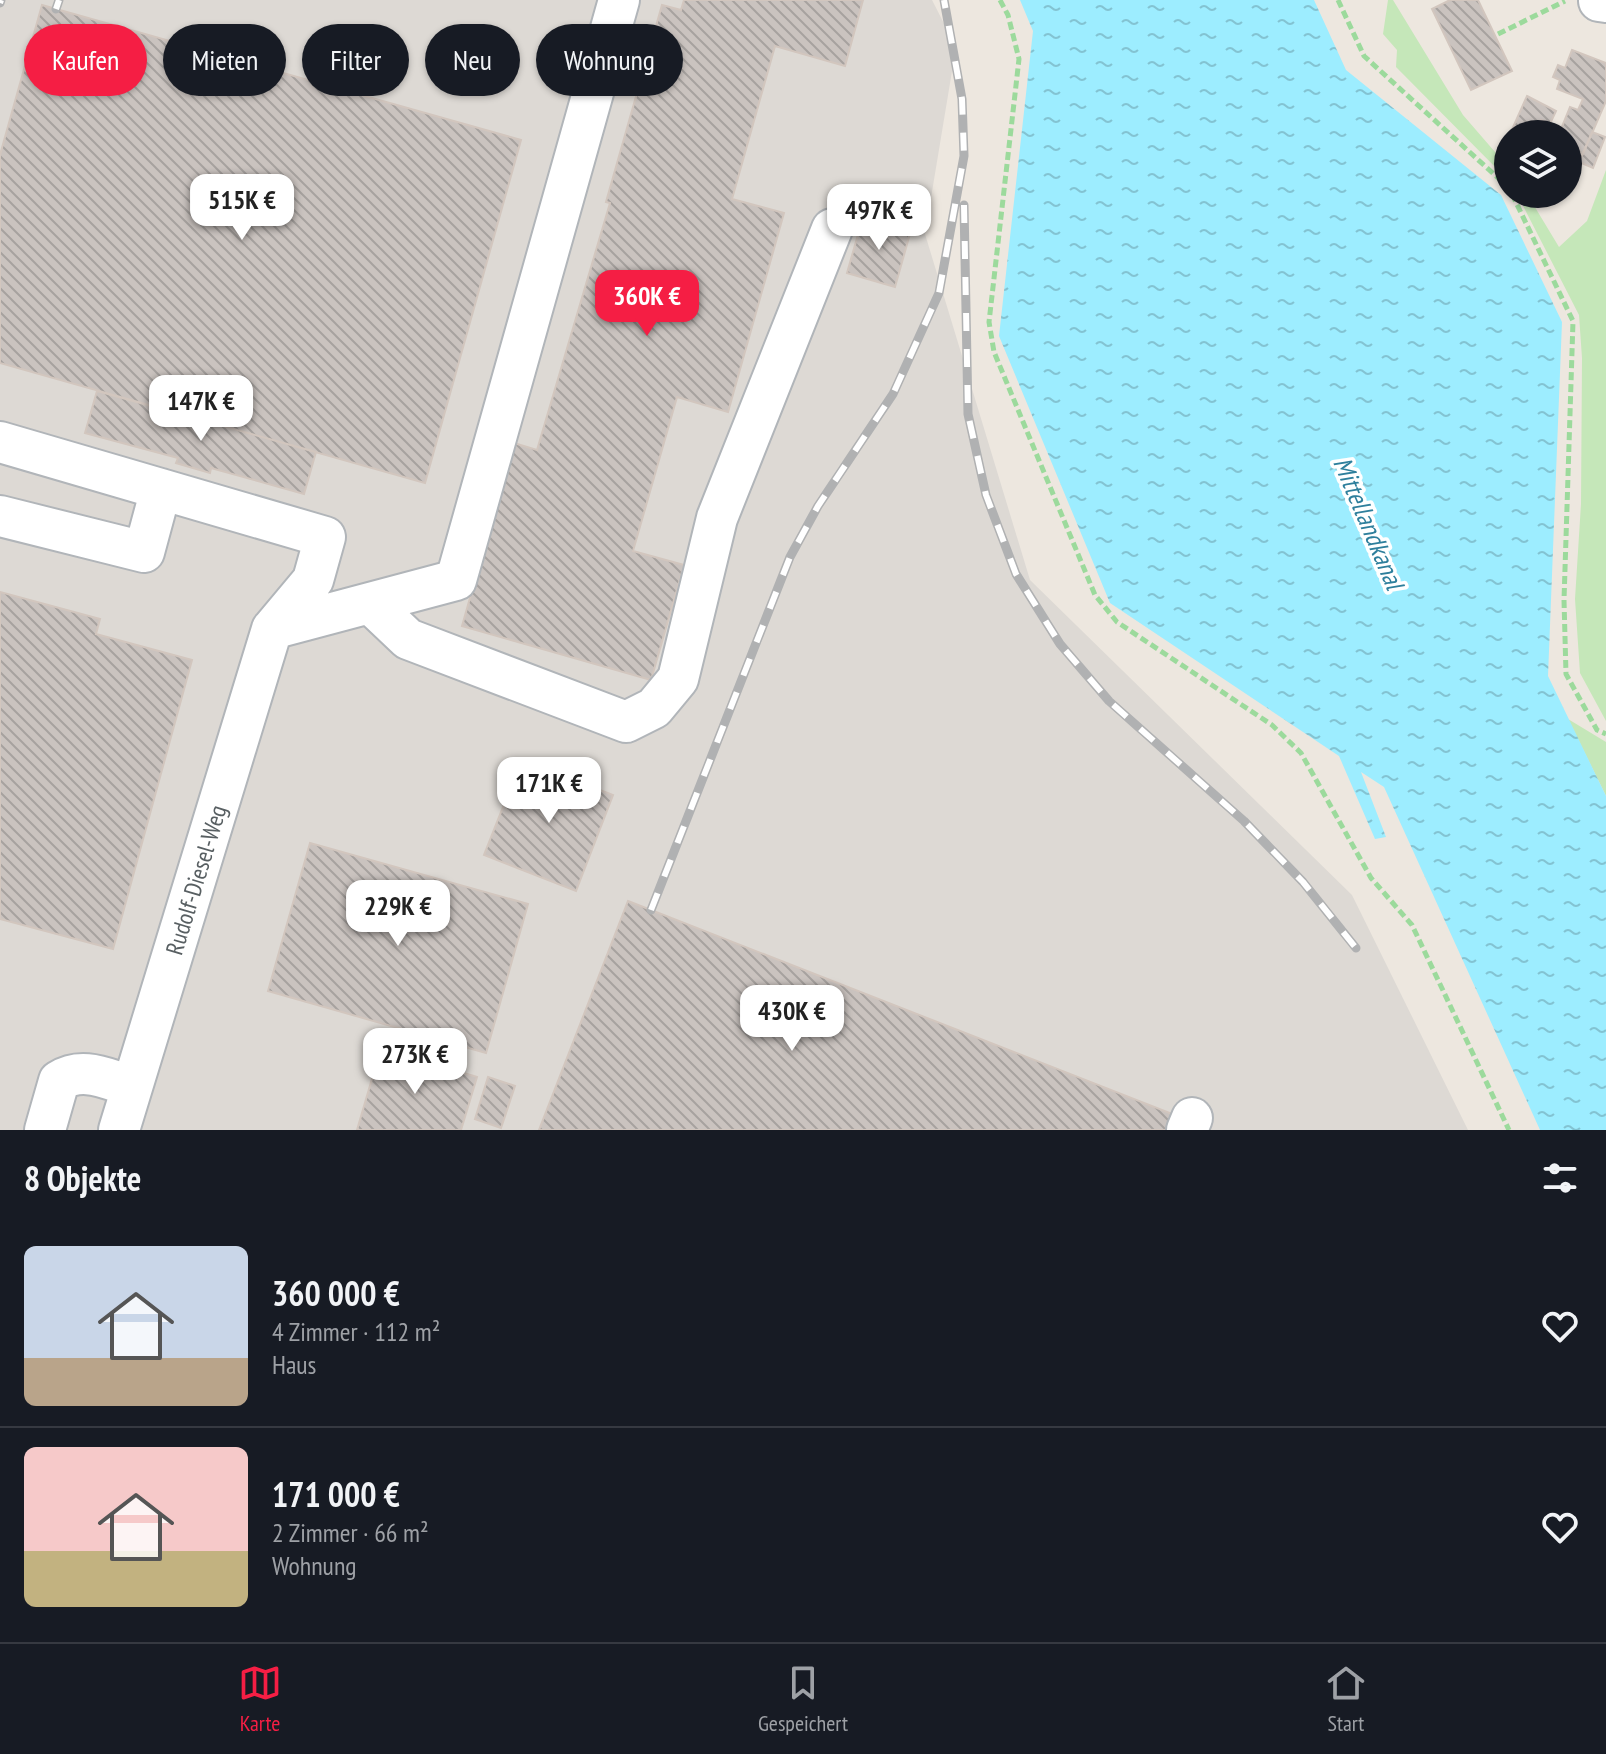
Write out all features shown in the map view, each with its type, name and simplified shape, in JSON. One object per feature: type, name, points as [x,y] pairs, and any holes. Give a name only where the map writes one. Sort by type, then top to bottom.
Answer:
[{"type":"street","points":[[272,629],[456,580],[619,0]]},
{"type":"street","points":[[1599,1],[1606,2]]},
{"type":"street","points":[[370,603],[408,639],[626,722],[654,708],[678,679],[717,518],[832,229]]},
{"type":"street","points":[[0,442],[325,537],[313,580],[272,629]]},
{"type":"street","points":[[0,516],[144,552],[161,489]]},
{"type":"street","name":"Rudolf-Diesel-Weg","points":[[119,1130],[272,629]]},
{"type":"street","points":[[45,1130],[59,1081],[69,1075],[80,1071],[132,1086]]},
{"type":"path","points":[[1000,0],[1008,15],[1019,59],[989,322],[994,352],[1095,595],[1117,622],[1272,725],[1301,753],[1371,878],[1412,925],[1509,1130]]},
{"type":"path","points":[[1498,34],[1567,0]]},
{"type":"path","points":[[1340,1],[1364,56],[1494,174]]},
{"type":"path","points":[[1519,208],[1573,321],[1564,600],[1566,674],[1597,730],[1606,734]]},
{"type":"shaded area","points":[[0,0],[932,0],[956,47],[925,234],[1030,580],[1352,895],[1468,1130],[0,1130]]},
{"type":"green space","points":[[1388,0],[1393,0],[1463,115],[1494,151],[1494,166],[1396,67],[1397,50],[1383,34]]},
{"type":"green space","points":[[1606,170],[1606,721],[1580,673],[1575,599],[1581,504],[1582,358],[1579,315],[1524,208],[1535,208],[1559,247],[1587,221]]},
{"type":"green space","points":[[1568,719],[1606,742],[1606,796]]},
{"type":"water","name":"Mittellandkanal","points":[[1020,0],[1314,0],[1346,70],[1494,189],[1494,208],[1507,208],[1562,322],[1548,676],[1606,796],[1606,1130],[1540,1130],[1384,787],[1361,772],[1386,837],[1375,839],[1339,756],[1110,603],[999,336],[1033,31]]},
{"type":"building","points":[[684,0],[863,0],[845,66],[775,46],[732,199],[784,213],[728,412],[677,397],[633,551],[684,565],[651,680],[462,626],[514,443],[537,450],[610,203],[606,202],[636,96],[683,96],[683,24],[657,24],[662,5],[681,10]]},
{"type":"building","points":[[1450,0],[1478,0],[1512,71],[1471,90],[1432,9]]},
{"type":"building","points":[[42,5],[109,24],[37,24]]},
{"type":"building","points":[[147,35],[163,39],[163,96],[286,96],[286,74],[302,78],[302,96],[365,96],[521,140],[425,483],[0,363],[0,155],[24,69],[24,96],[147,96]]},
{"type":"building","points":[[1572,50],[1606,63],[1606,101],[1583,154],[1582,120],[1565,120],[1570,107],[1578,110],[1583,99],[1557,89],[1560,80],[1553,77],[1558,65],[1565,68]]},
{"type":"building","points":[[1527,96],[1556,111],[1552,120],[1516,120]]},
{"type":"building","points":[[1592,132],[1605,137],[1593,168],[1582,163],[1582,155]]},
{"type":"building","points":[[863,217],[911,230],[895,287],[847,273]]},
{"type":"building","points":[[97,391],[316,452],[304,494],[211,468],[210,473],[176,463],[178,458],[85,433]]},
{"type":"building","points":[[0,592],[100,619],[96,634],[192,660],[113,949],[0,919]]},
{"type":"building","points":[[522,759],[613,795],[576,891],[484,855]]},
{"type":"building","points":[[310,843],[528,904],[486,1053],[268,991]]},
{"type":"building","points":[[628,901],[1175,1115],[1169,1130],[539,1130]]},
{"type":"building","points":[[381,1048],[477,1077],[461,1130],[357,1130]]},
{"type":"building","points":[[488,1077],[515,1086],[501,1128],[475,1119]]},
{"type":"railway","points":[[56,9],[59,0]]},
{"type":"railway","points":[[651,910],[790,557],[818,506],[893,394],[939,293],[964,156],[962,99],[944,0]]},
{"type":"railway","points":[[964,205],[968,414],[986,495],[1016,574],[1060,644],[1109,701],[1244,821],[1303,882],[1356,948]]}]
